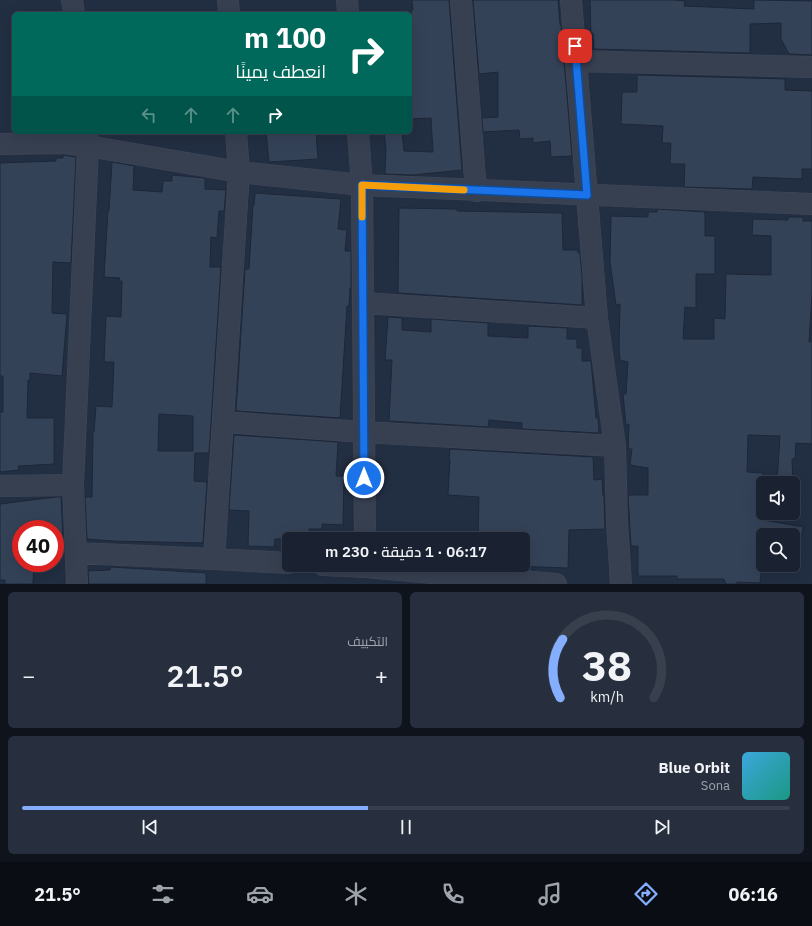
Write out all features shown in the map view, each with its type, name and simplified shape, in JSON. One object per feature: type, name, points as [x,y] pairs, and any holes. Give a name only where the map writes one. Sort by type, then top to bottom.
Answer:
[{"type":"street","points":[[72,0],[74,12]]},
{"type":"street","points":[[228,0],[229,12]]},
{"type":"street","points":[[347,0],[348,12]]},
{"type":"street","points":[[462,0],[476,191]]},
{"type":"street","points":[[570,0],[597,318],[616,446],[617,522],[621,584]]},
{"type":"street","points":[[576,61],[812,67]]},
{"type":"street","points":[[214,559],[239,172],[236,134]]},
{"type":"street","points":[[358,134],[362,185],[364,532]]},
{"type":"street","points":[[0,144],[63,143],[88,139],[239,172],[362,185],[812,204]]},
{"type":"street","points":[[77,584],[73,485],[88,139]]},
{"type":"street","points":[[363,303],[597,318]]},
{"type":"street","points":[[223,422],[364,432],[616,446]]},
{"type":"street","points":[[0,486],[73,485]]},
{"type":"street","points":[[76,552],[282,563]]},
{"type":"street","points":[[365,572],[556,584]]},
{"type":"building","points":[[412,0],[449,0],[462,170],[412,175],[385,174],[386,149],[384,134],[402,134],[404,151],[433,152],[431,118],[412,119],[411,10],[413,10]]},
{"type":"building","points":[[473,0],[558,0],[572,156],[551,157],[550,141],[533,143],[533,138],[520,139],[519,130],[483,132],[482,118],[498,117],[498,72],[479,74]]},
{"type":"building","points":[[590,0],[674,0],[685,1],[684,6],[754,9],[754,0],[812,1],[812,55],[789,54],[781,39],[781,23],[750,24],[750,53],[594,49],[593,33],[591,33]]},
{"type":"building","points":[[637,75],[785,79],[785,90],[812,91],[812,169],[802,169],[802,179],[753,177],[752,189],[684,187],[685,164],[670,164],[671,143],[662,143],[663,126],[621,124],[622,92],[637,92]]},
{"type":"building","points":[[266,134],[316,134],[318,159],[269,162]]},
{"type":"building","points":[[63,155],[76,157],[71,263],[53,262],[52,313],[67,314],[62,376],[30,373],[30,380],[28,380],[27,418],[54,418],[54,464],[18,466],[19,470],[0,472],[0,412],[3,412],[3,376],[0,376],[0,163],[56,161],[56,158],[63,158]]},
{"type":"building","points":[[112,162],[134,166],[133,190],[162,192],[163,181],[172,181],[172,175],[205,178],[205,189],[226,190],[224,211],[219,211],[217,238],[211,237],[210,267],[221,267],[209,453],[195,453],[194,481],[207,482],[203,543],[87,539],[85,497],[92,497],[93,432],[96,406],[112,407],[114,362],[104,362],[106,316],[121,317],[122,281],[119,281],[120,278],[104,277],[108,210],[109,211]],"holes":[[[159,414],[193,416],[193,451],[158,451]]]},
{"type":"building","points":[[255,193],[341,199],[338,229],[347,230],[345,251],[351,251],[351,288],[349,306],[347,306],[340,418],[236,411],[245,269],[249,269]]},
{"type":"building","points":[[399,208],[457,209],[457,211],[562,213],[563,250],[578,250],[578,253],[580,253],[582,305],[398,293]]},
{"type":"building","points":[[657,209],[705,212],[705,236],[715,236],[715,274],[696,274],[696,308],[685,307],[683,339],[714,339],[714,318],[725,319],[726,274],[771,275],[771,236],[752,235],[753,219],[788,220],[788,217],[803,217],[803,221],[812,221],[812,294],[809,342],[812,342],[812,444],[796,443],[795,459],[792,459],[793,476],[777,476],[780,436],[748,435],[747,472],[763,473],[763,476],[756,476],[756,520],[803,527],[802,535],[800,535],[800,528],[756,528],[756,572],[761,572],[760,583],[737,582],[737,584],[726,584],[724,579],[677,579],[677,576],[638,576],[638,546],[631,546],[628,495],[648,495],[648,468],[630,465],[632,449],[628,449],[629,424],[626,425],[623,394],[626,394],[628,362],[620,360],[620,304],[616,305],[610,262],[611,216],[648,217],[648,212],[657,212]]},
{"type":"building","points":[[388,317],[402,318],[402,330],[431,332],[431,319],[488,323],[488,336],[528,338],[528,326],[567,328],[567,339],[577,339],[577,348],[582,348],[582,361],[591,361],[596,418],[598,418],[599,433],[522,429],[522,423],[489,420],[488,427],[389,421],[392,360],[385,360]]},
{"type":"building","points":[[234,435],[338,442],[336,476],[344,476],[343,525],[322,524],[322,529],[309,529],[309,532],[282,532],[282,539],[275,539],[274,547],[248,546],[249,511],[229,510]]},
{"type":"building","points":[[450,449],[593,457],[594,480],[602,479],[605,529],[569,530],[568,568],[530,567],[530,532],[478,532],[479,497],[448,495]]},
{"type":"building","points":[[61,497],[62,520],[12,520],[12,572],[34,572],[33,584],[5,584],[5,580],[0,580],[0,504]]},
{"type":"building","points":[[111,567],[206,573],[206,584],[89,584],[88,571],[110,570]]},
{"type":"slow traffic","points":[[362,217],[362,185],[464,190]]},
{"type":"route","points":[[364,478],[362,185],[587,195],[575,46]]}]
